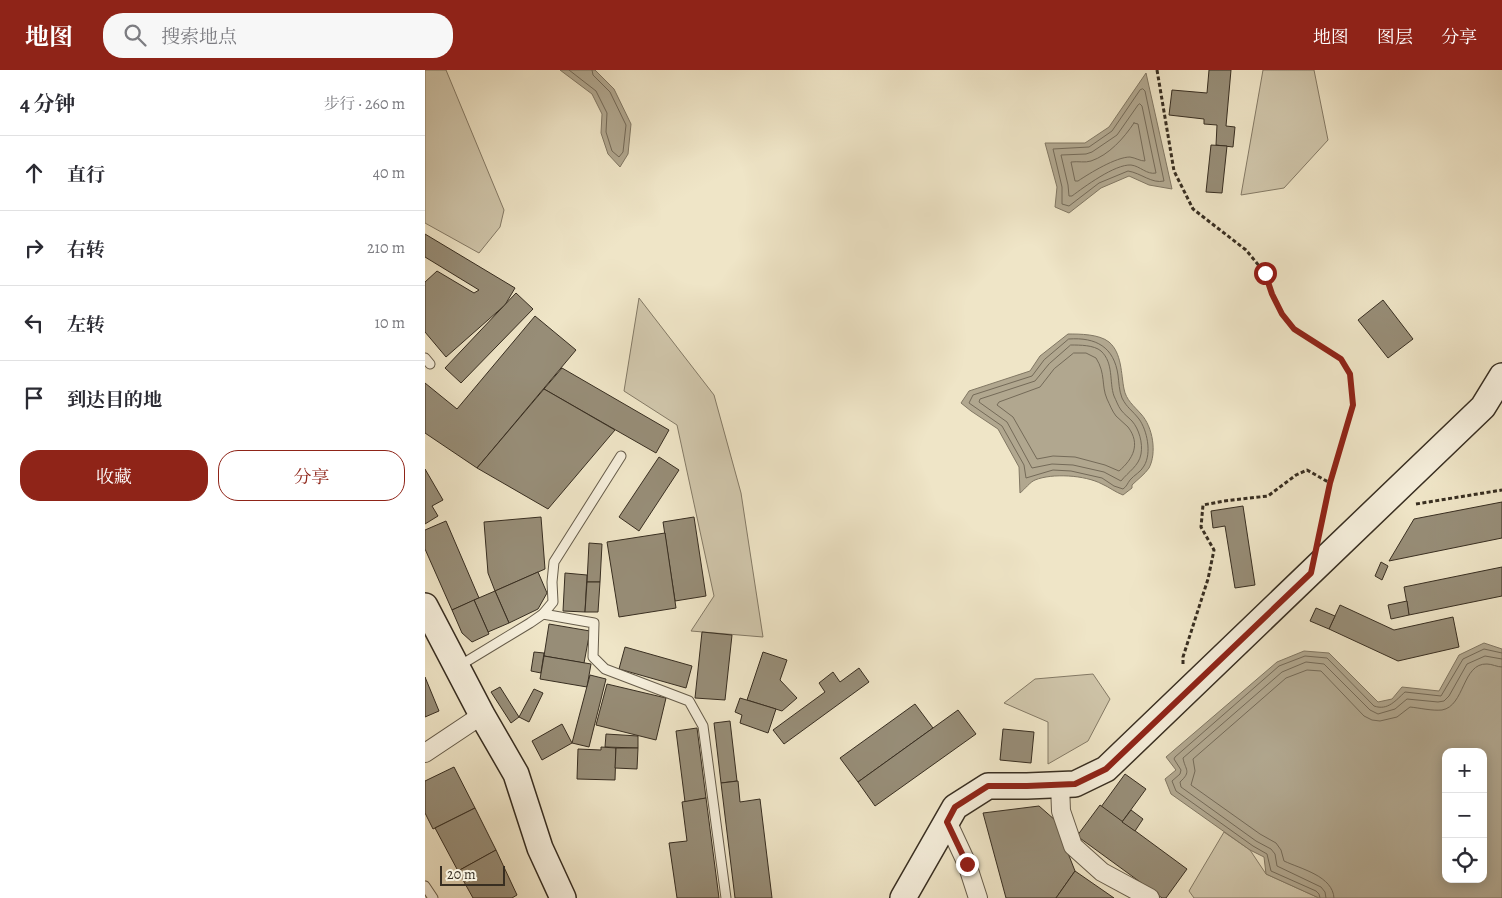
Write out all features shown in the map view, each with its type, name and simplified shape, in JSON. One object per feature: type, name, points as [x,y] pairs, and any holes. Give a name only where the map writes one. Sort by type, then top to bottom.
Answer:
[{"type":"main road","points":[[904,897],[955,807],[988,786],[1075,784],[1106,769],[1483,407],[1502,376]]},
{"type":"main road","points":[[425,606],[482,715],[516,774],[539,848],[563,898]]},
{"type":"street","points":[[425,753],[482,715]]},
{"type":"street","points":[[1060,784],[1061,811],[1073,846],[1102,872],[1150,898]]},
{"type":"street","points":[[947,822],[967,864],[978,898]]},
{"type":"lane","points":[[457,667],[543,614],[553,602],[554,562],[621,456]]},
{"type":"lane","points":[[543,614],[594,623],[593,657],[605,669],[689,701],[703,726],[726,898]]},
{"type":"lane","points":[[425,886],[433,898]]},
{"type":"path","points":[[1157,70],[1174,171],[1193,209],[1246,250],[1265,273],[1279,307],[1294,329],[1341,359],[1350,374],[1353,405],[1330,483],[1318,537]]},
{"type":"path","points":[[1184,694],[1183,657],[1208,579],[1214,550],[1201,527],[1203,505],[1268,496],[1296,475],[1307,470],[1330,483]]},
{"type":"path","points":[[1415,504],[1502,490]]},
{"type":"shaded area","points":[[425,70],[446,70],[504,210],[500,227],[479,253],[425,223]]},
{"type":"shaded area","points":[[1263,70],[1314,70],[1328,140],[1284,188],[1241,195]]},
{"type":"shaded area","points":[[639,298],[714,395],[741,493],[763,637],[691,631],[714,596],[677,425],[624,391]]},
{"type":"shaded area","points":[[1093,674],[1110,699],[1088,741],[1048,764],[1048,722],[1004,703],[1035,679]]},
{"type":"shaded area","points":[[1224,832],[1250,850],[1266,874],[1319,898],[1194,898],[1189,891]]},
{"type":"water","points":[[560,70],[595,70],[614,89],[631,124],[628,154],[620,167],[608,154],[601,133],[602,114],[592,94]]},
{"type":"water","points":[[1146,73],[1172,189],[1149,185],[1129,176],[1101,188],[1069,213],[1055,207],[1057,187],[1045,143],[1085,143],[1109,127]]},
{"type":"water","points":[[1068,334],[1100,337],[1109,342],[1119,358],[1127,396],[1145,419],[1151,433],[1153,455],[1149,468],[1132,485],[1132,488],[1123,495],[1095,481],[1078,477],[1059,476],[1035,480],[1020,493],[1019,467],[998,429],[961,403],[969,391],[1030,371],[1040,356]]},
{"type":"water","points":[[1484,643],[1502,649],[1502,898],[1319,898],[1266,874],[1264,857],[1250,850],[1171,794],[1165,779],[1176,770],[1166,757],[1277,662],[1304,651],[1329,653],[1378,702],[1392,699],[1402,687],[1439,691],[1459,655]]},
{"type":"building","points":[[1209,70],[1231,70],[1226,126],[1235,127],[1233,147],[1216,145],[1217,125],[1204,124],[1204,119],[1169,115],[1172,90],[1207,93]]},
{"type":"building","points":[[1211,145],[1227,146],[1222,193],[1206,192]]},
{"type":"building","points":[[425,234],[515,288],[505,305],[446,357],[425,332],[425,282],[437,271],[474,293],[479,290],[425,257]]},
{"type":"building","points":[[516,293],[533,309],[461,383],[445,368]]},
{"type":"building","points":[[1383,300],[1413,339],[1388,358],[1358,320]]},
{"type":"building","points":[[535,316],[576,350],[477,468],[425,433],[425,383],[457,409]]},
{"type":"building","points":[[562,368],[669,430],[656,453],[544,389]]},
{"type":"building","points":[[544,389],[615,430],[548,509],[477,468]]},
{"type":"building","points":[[659,457],[679,470],[639,531],[619,517]]},
{"type":"building","points":[[425,469],[443,500],[432,506],[438,516],[425,524]]},
{"type":"building","points":[[1502,502],[1502,538],[1389,561],[1414,519]]},
{"type":"building","points":[[1243,506],[1255,585],[1235,588],[1225,526],[1213,528],[1211,511]]},
{"type":"building","points":[[541,517],[545,569],[495,591],[488,573],[484,522]]},
{"type":"building","points":[[694,517],[706,596],[675,601],[663,522]]},
{"type":"building","points":[[446,521],[479,598],[452,610],[425,549],[425,530]]},
{"type":"building","points":[[665,533],[676,608],[619,617],[607,542]]},
{"type":"building","points":[[589,543],[602,544],[600,582],[587,582]]},
{"type":"building","points":[[1381,562],[1388,566],[1382,580],[1375,576]]},
{"type":"building","points":[[1502,567],[1502,596],[1409,615],[1404,587]]},
{"type":"building","points":[[538,572],[547,593],[538,609],[509,623],[495,591]]},
{"type":"building","points":[[565,573],[587,575],[585,612],[563,611]]},
{"type":"building","points":[[587,582],[600,582],[598,612],[585,612]]},
{"type":"building","points":[[495,591],[509,623],[488,632],[474,600]]},
{"type":"building","points":[[474,600],[489,634],[472,642],[462,633],[452,610]]},
{"type":"building","points":[[1407,601],[1409,615],[1391,619],[1388,605]]},
{"type":"building","points":[[1340,605],[1394,630],[1453,617],[1459,647],[1398,661],[1329,629]]},
{"type":"building","points":[[1316,608],[1335,616],[1329,629],[1310,621]]},
{"type":"building","points":[[549,624],[590,631],[584,663],[544,656]]},
{"type":"building","points":[[702,632],[732,635],[725,700],[695,698]]},
{"type":"building","points":[[625,647],[692,666],[686,688],[619,669]]},
{"type":"building","points":[[534,652],[544,653],[541,673],[531,671]]},
{"type":"building","points":[[763,652],[787,660],[780,680],[797,698],[782,711],[747,700]]},
{"type":"building","points":[[544,656],[591,664],[587,687],[540,679]]},
{"type":"building","points":[[859,668],[869,682],[784,744],[773,730],[825,692],[819,683],[833,672],[840,682]]},
{"type":"building","points":[[590,675],[606,679],[589,747],[572,743]]},
{"type":"building","points":[[425,677],[439,711],[425,717]]},
{"type":"building","points":[[607,684],[666,698],[656,740],[596,725]]},
{"type":"building","points":[[500,687],[519,717],[511,723],[491,692]]},
{"type":"building","points":[[534,689],[543,693],[529,722],[519,717]]},
{"type":"building","points":[[740,698],[776,709],[768,733],[740,723],[742,715],[735,712]]},
{"type":"building","points":[[915,704],[933,728],[858,782],[840,758]]},
{"type":"building","points":[[958,710],[976,734],[875,806],[858,782]]},
{"type":"building","points":[[730,721],[737,781],[721,783],[714,723]]},
{"type":"building","points":[[562,724],[572,743],[542,760],[532,741]]},
{"type":"building","points":[[697,728],[706,798],[685,802],[676,731]]},
{"type":"building","points":[[1003,729],[1034,732],[1031,763],[1000,760]]},
{"type":"building","points":[[606,734],[638,736],[638,748],[605,747]]},
{"type":"building","points":[[601,747],[616,748],[615,780],[577,779],[578,749],[601,750]]},
{"type":"building","points":[[616,748],[638,748],[637,769],[615,768]]},
{"type":"building","points":[[454,767],[475,808],[433,829],[425,813],[425,781]]},
{"type":"building","points":[[1125,774],[1146,789],[1122,822],[1101,807]]},
{"type":"building","points":[[738,781],[740,802],[760,799],[772,898],[735,898],[721,783]]},
{"type":"building","points":[[706,798],[719,898],[677,898],[669,843],[687,841],[682,802]]},
{"type":"building","points":[[1100,805],[1187,869],[1166,898],[1162,898],[1077,836]]},
{"type":"building","points":[[1039,806],[1055,820],[1075,871],[1056,898],[1006,898],[983,813]]},
{"type":"building","points":[[475,808],[496,850],[458,871],[435,828]]},
{"type":"building","points":[[1131,810],[1143,819],[1135,831],[1122,822]]},
{"type":"building","points":[[496,850],[517,895],[512,898],[473,898],[458,871]]},
{"type":"building","points":[[1075,871],[1114,898],[1056,898]]},
{"type":"route","points":[[967,864],[947,822],[955,807],[988,786],[1075,784],[1106,769],[1311,573],[1330,483],[1353,405],[1350,374],[1341,359],[1294,329],[1282,314],[1272,294],[1265,273]]}]
